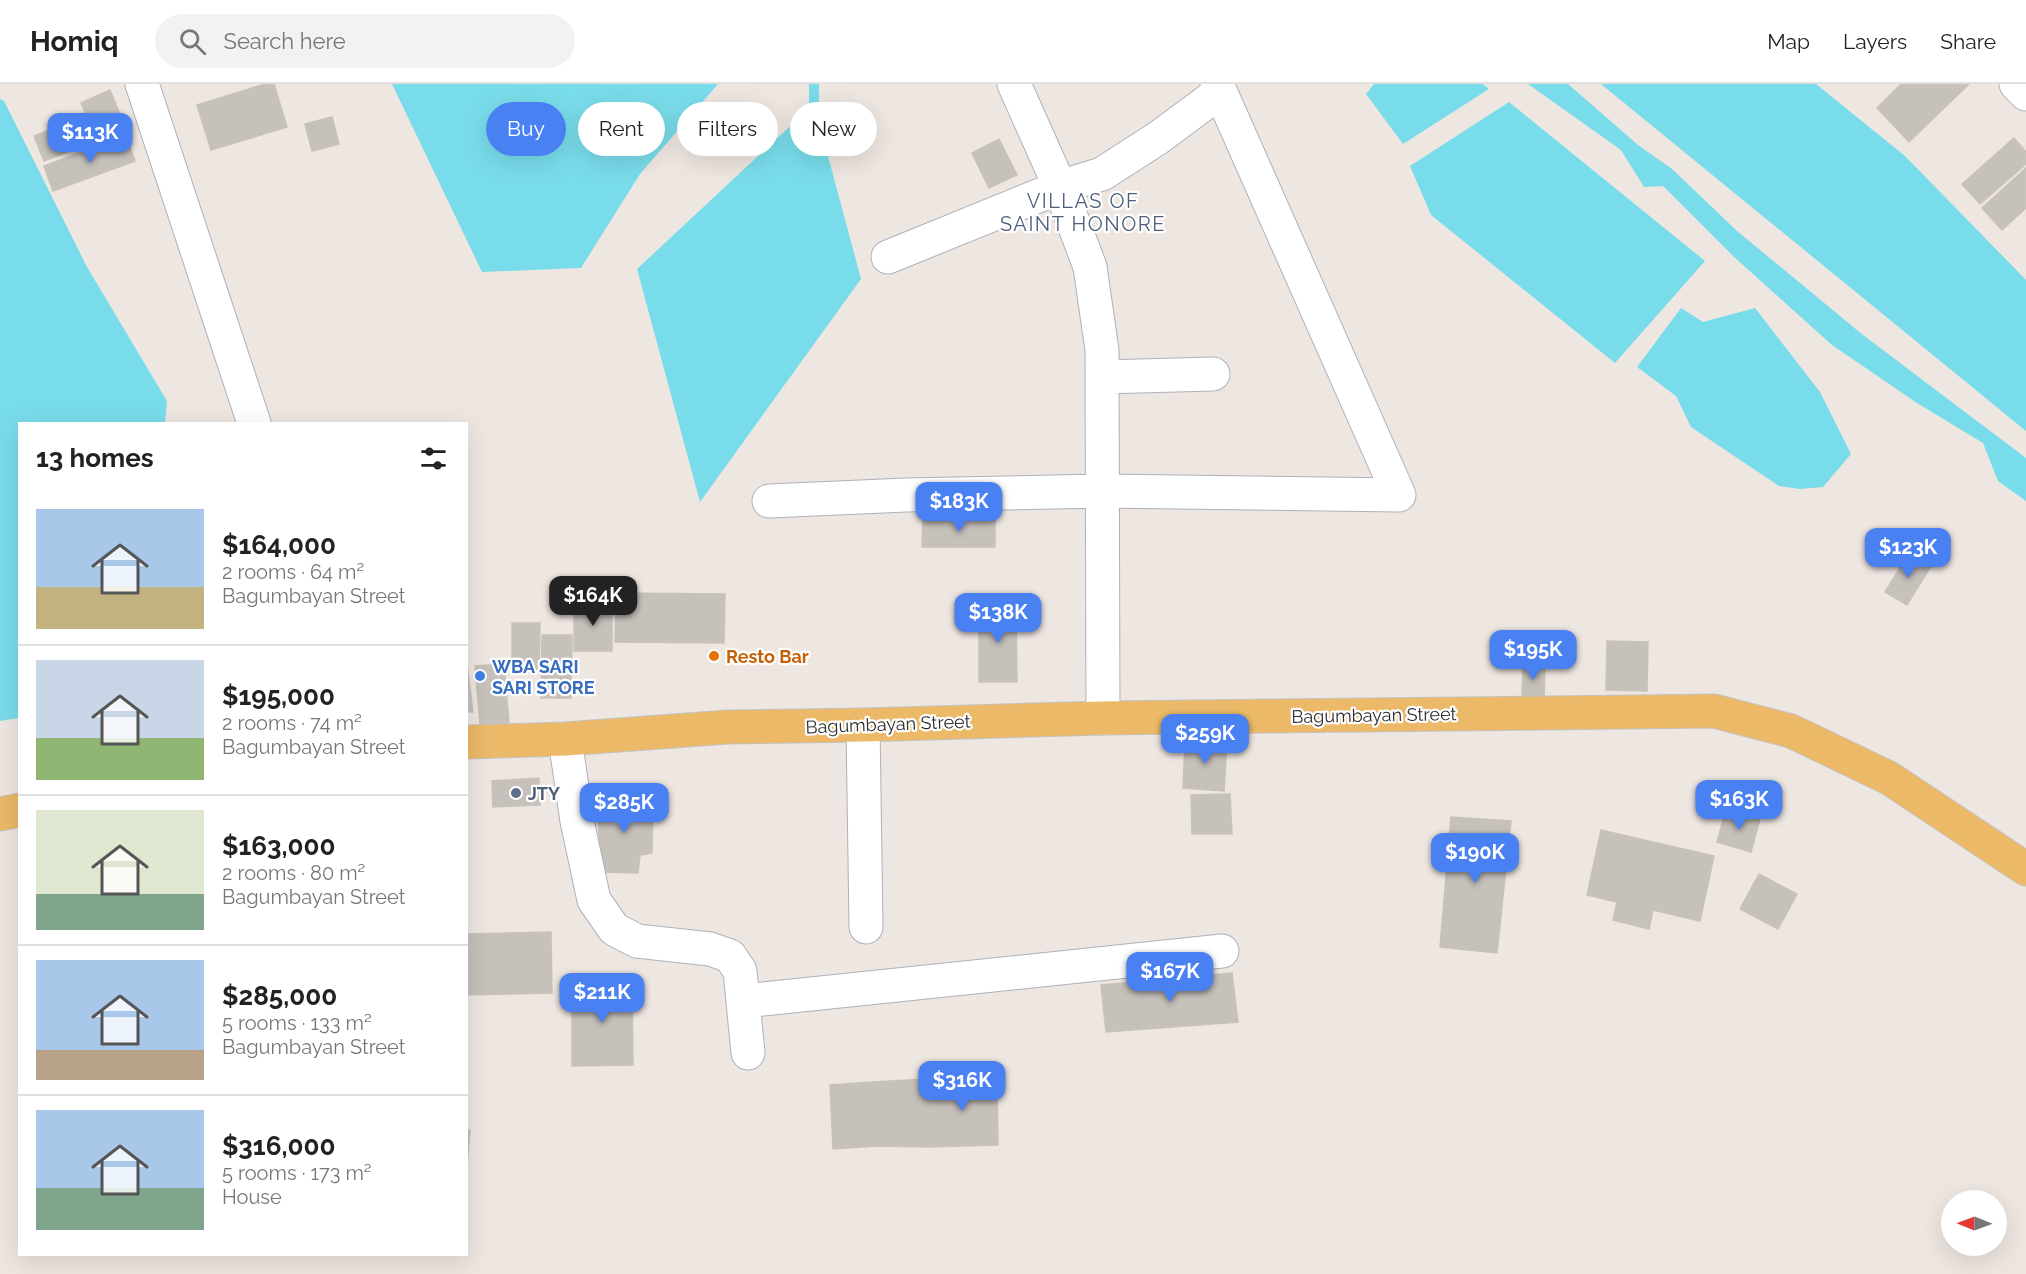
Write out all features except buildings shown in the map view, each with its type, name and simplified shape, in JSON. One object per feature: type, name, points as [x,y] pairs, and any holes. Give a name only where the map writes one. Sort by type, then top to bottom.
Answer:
[{"type":"main road","name":"Bagumbayan Street","points":[[468,742],[566,739],[728,727],[1102,718],[1714,711],[1791,731],[1889,778],[2026,869]]},
{"type":"main road","points":[[0,814],[18,810]]},
{"type":"street","points":[[142,84],[254,422]]},
{"type":"street","points":[[1014,84],[1060,187],[1090,267],[1102,350],[1102,718]]},
{"type":"street","points":[[2016,84],[2026,94]]},
{"type":"street","points":[[769,501],[906,495],[1102,491],[1399,495],[1219,88],[1158,138],[1102,174],[1060,187],[888,257]]},
{"type":"street","points":[[1102,377],[1213,374]]},
{"type":"street","points":[[863,725],[866,927]]},
{"type":"street","points":[[566,739],[577,821],[594,900],[614,929],[638,941],[710,949],[730,956],[740,971],[748,1053]]},
{"type":"street","points":[[744,1001],[1222,951]]},
{"type":"water","points":[[392,84],[718,84],[702,102],[677,102],[677,131],[665,145],[665,102],[578,102],[578,156],[656,156],[640,174],[581,268],[482,272]]},
{"type":"water","points":[[1374,84],[1483,84],[1489,89],[1403,144],[1366,94]]},
{"type":"water","points":[[1528,84],[1568,84],[1638,145],[1672,169],[1737,231],[1863,335],[2026,458],[2026,501],[1998,481],[1983,443],[1917,403],[1832,345],[1733,256],[1663,186],[1644,187],[1621,150]]},
{"type":"water","points":[[1601,84],[1816,84],[1905,156],[2026,280],[2026,431]]},
{"type":"water","points":[[0,99],[4,101],[87,267],[167,401],[165,422],[18,422],[18,718],[0,721]]},
{"type":"water","points":[[1509,102],[1705,261],[1615,363],[1431,215],[1410,166]]},
{"type":"water","points":[[790,126],[790,156],[828,156],[861,279],[700,502],[637,269],[758,156],[778,156],[778,138]]},
{"type":"water","points":[[1681,308],[1703,322],[1755,308],[1820,392],[1851,454],[1823,487],[1800,489],[1779,486],[1691,427],[1676,396],[1637,367]]},
{"type":"waterway","points":[[814,84],[814,102]]},
{"type":"place","name":"Resto Bar","points":[[714,656]]},
{"type":"place","name":"WBA SARI SARI STORE","points":[[480,676]]},
{"type":"place","name":"JTY","points":[[516,793]]},
{"type":"district","name":"VILLAS OF SAINT HONORE","points":[[1083,212]]}]
